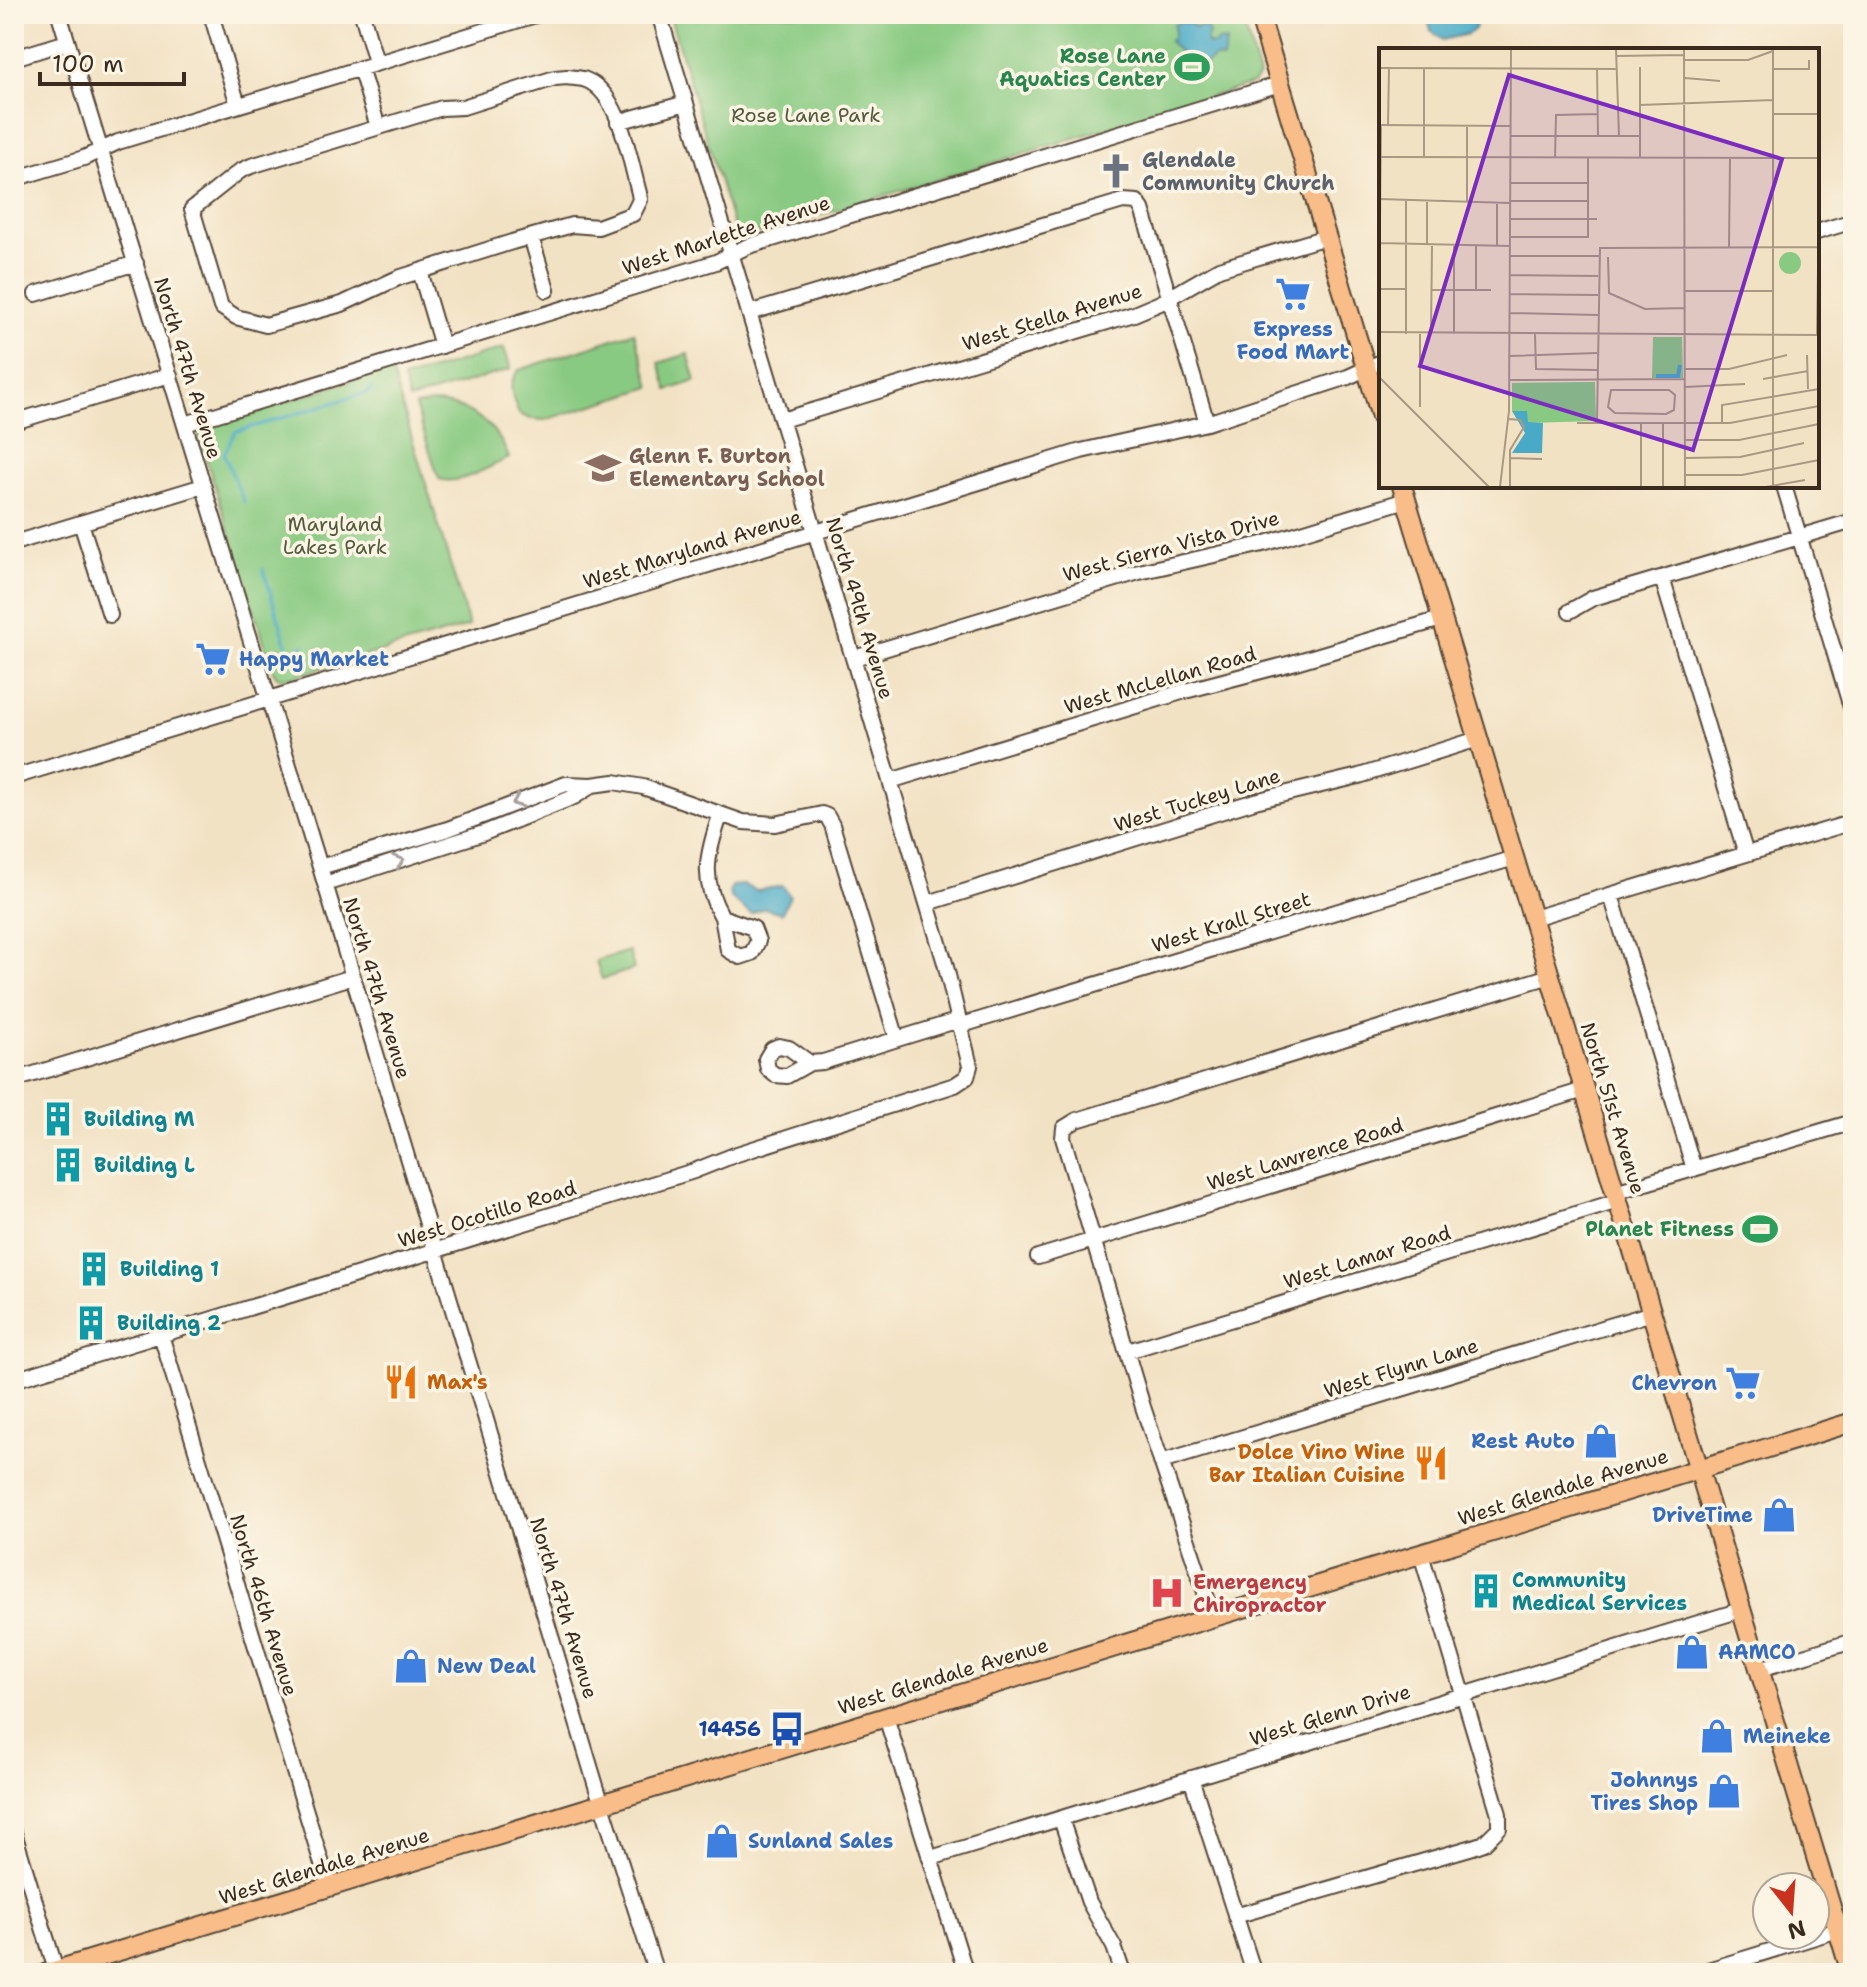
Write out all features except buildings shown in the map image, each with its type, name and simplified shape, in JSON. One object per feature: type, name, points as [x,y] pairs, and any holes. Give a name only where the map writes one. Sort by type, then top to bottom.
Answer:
[{"type":"main road","points":[[1259,14],[1326,237],[1374,365],[1379,402]]},
{"type":"main road","name":"North 51st Avenue","points":[[1404,493],[1851,1973]]},
{"type":"main road","name":"West Glendale Avenue","points":[[53,1972],[1853,1422]]},
{"type":"street","name":"North 47th Avenue","points":[[59,14],[320,867],[601,1804],[656,1973]]},
{"type":"street","points":[[211,14],[238,105]]},
{"type":"street","points":[[362,14],[376,62]]},
{"type":"street","points":[[14,179],[84,158],[100,148],[539,14]]},
{"type":"street","name":"North 49th Avenue","points":[[659,14],[928,903],[970,1066],[967,1077]]},
{"type":"street","points":[[14,58],[67,42]]},
{"type":"street","points":[[360,68],[378,127]]},
{"type":"street","points":[[555,78],[587,80],[605,95],[618,122],[639,193],[636,209],[627,217],[598,227],[572,225],[531,237],[398,278],[353,301],[277,324],[255,323],[236,317],[221,307],[192,209],[240,171],[442,108],[463,107],[555,78]]},
{"type":"street","name":"West Marlette Avenue","points":[[185,424],[732,256],[746,247],[1280,84]]},
{"type":"street","points":[[618,122],[686,103]]},
{"type":"street","points":[[749,313],[1123,201],[1137,202],[1142,209],[1207,423]]},
{"type":"street","points":[[1819,231],[1853,221]]},
{"type":"street","points":[[531,237],[547,290]]},
{"type":"street","name":"West Stella Avenue","points":[[782,420],[1134,314],[1219,269],[1326,237]]},
{"type":"street","points":[[36,294],[136,263]]},
{"type":"street","points":[[420,271],[442,346]]},
{"type":"street","name":"West Maryland Avenue","points":[[14,777],[1081,451],[1207,423],[1374,365]]},
{"type":"street","points":[[14,422],[170,375]]},
{"type":"street","points":[[14,543],[203,486]]},
{"type":"street","points":[[1785,488],[1853,714]]},
{"type":"street","name":"West Sierra Vista Drive","points":[[854,658],[1139,572],[1263,544],[1404,493]]},
{"type":"street","points":[[1570,611],[1593,598],[1853,521]]},
{"type":"street","points":[[81,523],[110,615]]},
{"type":"street","points":[[1662,578],[1746,854]]},
{"type":"street","name":"West McLellan Road","points":[[890,781],[1185,691],[1441,619]]},
{"type":"street","name":"West Tuckey Lane","points":[[928,903],[1255,801],[1359,776],[1478,739]]},
{"type":"street","points":[[320,867],[448,829],[566,784],[614,782],[643,787],[720,816],[765,825],[815,815],[827,816],[897,1039]]},
{"type":"street","points":[[325,884],[484,833],[574,797],[592,785]]},
{"type":"street","points":[[720,816],[709,847],[707,875],[710,894],[722,917]]},
{"type":"street","points":[[1533,918],[1853,822]]},
{"type":"street","name":"West Krall Street","points":[[810,1063],[823,1062],[959,1023],[1514,858]]},
{"type":"street","points":[[1611,895],[1694,1169]]},
{"type":"street","points":[[1213,1616],[1161,1462],[1063,1138],[1064,1128],[1077,1120],[1550,976]]},
{"type":"street","points":[[14,1080],[352,977]]},
{"type":"street","name":"West Ocotillo Road","points":[[14,1380],[694,1171],[737,1154],[955,1085],[967,1077]]},
{"type":"street","name":"West Lawrence Road","points":[[1038,1257],[1584,1090]]},
{"type":"street","name":"West Lamar Road","points":[[1128,1351],[1694,1169],[1853,1122]]},
{"type":"street","name":"West Flynn Lane","points":[[1161,1462],[1652,1313]]},
{"type":"street","name":"North 46th Avenue","points":[[161,1335],[329,1887]]},
{"type":"street","points":[[1235,1916],[1473,1847],[1484,1843],[1499,1828],[1499,1814],[1421,1554]]},
{"type":"street","name":"West Glenn Drive","points":[[931,1858],[1741,1610]]},
{"type":"street","points":[[1760,1669],[1853,1641]]},
{"type":"street","points":[[886,1717],[966,1973]]},
{"type":"street","points":[[1191,1778],[1254,1973]]},
{"type":"street","points":[[1061,1819],[1089,1902],[1114,1947],[1123,1973]]},
{"type":"street","points":[[14,1833],[53,1972]]},
{"type":"street","points":[[1698,1973],[1838,1930]]},
{"type":"green space","name":"Rose Lane Park","points":[[669,14],[1241,14],[1259,76],[1253,84],[744,238],[735,232]]},
{"type":"green space","points":[[634,332],[651,387],[545,420],[519,414],[511,386],[519,370]]},
{"type":"green space","points":[[504,348],[511,369],[409,400],[403,379]]},
{"type":"green space","points":[[688,354],[696,381],[668,390],[659,363]]},
{"type":"green space","name":"Maryland Lakes Park","points":[[391,369],[469,626],[285,679],[277,677],[199,436],[200,430]]},
{"type":"green space","points":[[433,403],[458,408],[480,418],[497,435],[509,458],[465,478],[439,479],[415,406]]},
{"type":"green space","points":[[629,951],[634,969],[602,979],[596,961]]},
{"type":"water","points":[[1426,14],[1478,14],[1475,29],[1468,34],[1442,40],[1431,31]]},
{"type":"water","points":[[1180,22],[1207,28],[1208,45],[1217,41],[1226,42],[1223,59],[1216,57],[1205,64],[1182,55],[1169,41],[1174,36],[1174,25]]},
{"type":"water","points":[[743,885],[757,891],[783,886],[790,896],[782,913],[764,908],[751,914],[729,894],[731,886]]},
{"type":"waterway","points":[[244,502],[224,454],[235,432],[371,389]]},
{"type":"waterway","points":[[263,569],[289,652],[305,645]]},
{"type":"place","name":"Rose Lane Aquatics Center","points":[[1192,67]]},
{"type":"place","name":"Glendale Community Church","points":[[1116,171]]},
{"type":"place","name":"Express Food Mart","points":[[1293,294]]},
{"type":"place","name":"Glenn F. Burton Elementary School","points":[[603,468]]},
{"type":"place","name":"Happy Market","points":[[213,659]]},
{"type":"place","name":"Building M","points":[[58,1119]]},
{"type":"place","name":"Building L","points":[[68,1165]]},
{"type":"place","name":"Planet Fitness","points":[[1760,1229]]},
{"type":"place","name":"Building 1","points":[[94,1269]]},
{"type":"place","name":"Building 2","points":[[91,1323]]},
{"type":"place","name":"Max's","points":[[401,1382]]},
{"type":"place","name":"Chevron","points":[[1743,1383]]},
{"type":"place","name":"Rest Auto","points":[[1601,1441]]},
{"type":"place","name":"Dolce Vino Wine Bar Italian Cuisine","points":[[1431,1463]]},
{"type":"place","name":"DriveTime","points":[[1779,1515]]},
{"type":"place","name":"Community Medical Services","points":[[1486,1591]]},
{"type":"place","name":"Emergency Chiropractor","points":[[1167,1593]]},
{"type":"place","name":"AAMCO","points":[[1692,1652]]},
{"type":"place","name":"New Deal","points":[[411,1666]]},
{"type":"place","name":"14456","points":[[787,1729]]},
{"type":"place","name":"Meineke","points":[[1717,1736]]},
{"type":"place","name":"Johnnys Tires Shop","points":[[1724,1791]]},
{"type":"place","name":"Sunland Sales","points":[[722,1841]]}]
